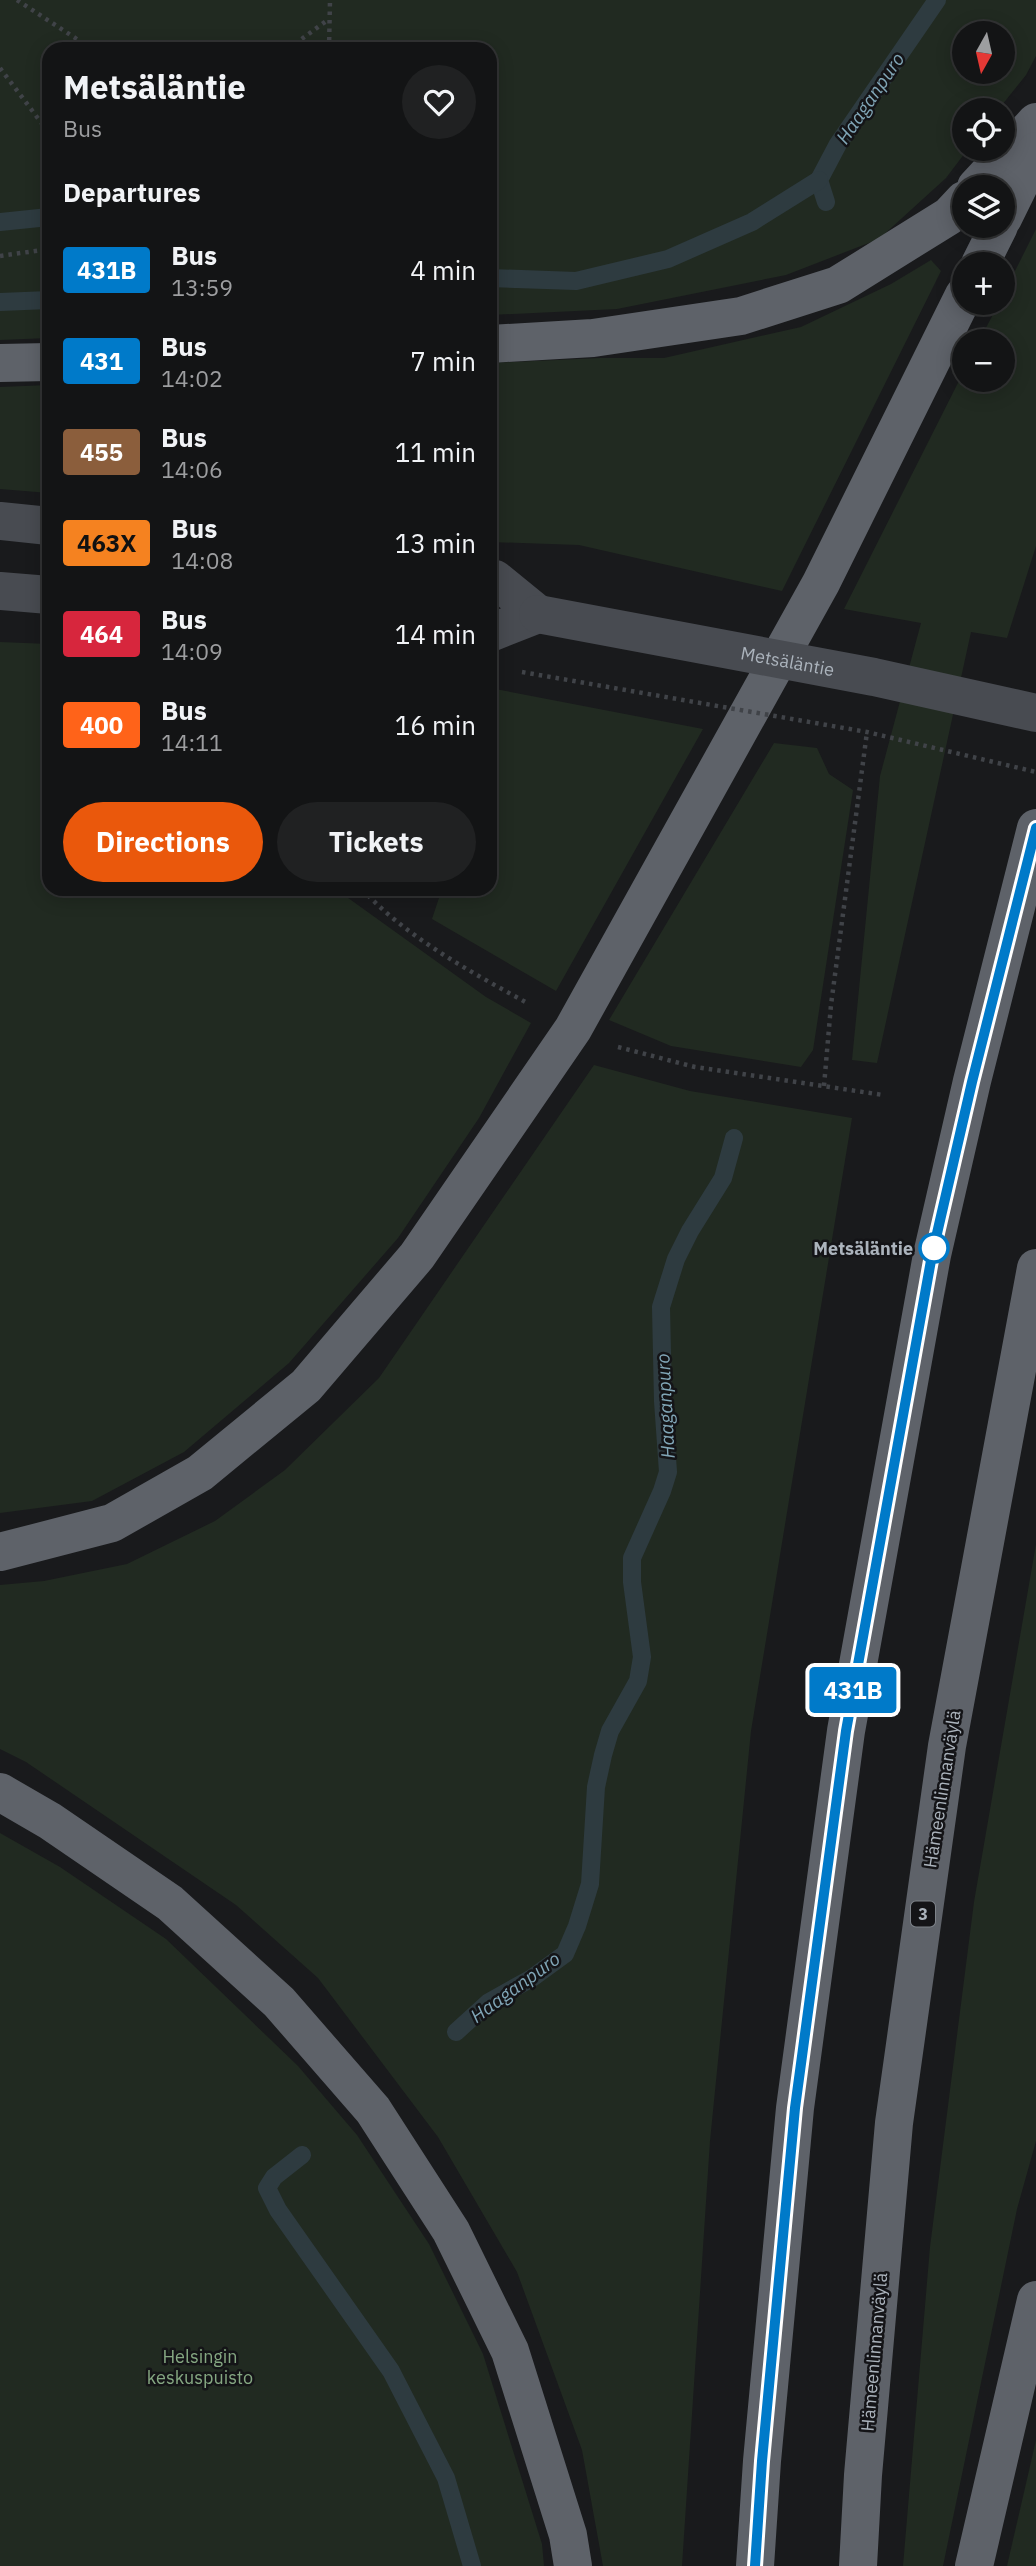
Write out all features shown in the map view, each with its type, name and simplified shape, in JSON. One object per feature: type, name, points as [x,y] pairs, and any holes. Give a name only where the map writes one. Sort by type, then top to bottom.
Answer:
[{"type":"highway","points":[[987,175],[1036,122]]},
{"type":"highway","points":[[1015,194],[1036,151]]},
{"type":"highway","points":[[497,344],[593,338],[741,316],[838,285],[952,213]]},
{"type":"highway","points":[[0,1552],[112,1523],[200,1473],[306,1386],[417,1256],[573,1029],[821,583],[954,315]]},
{"type":"highway","points":[[0,363],[42,362]]},
{"type":"highway","points":[[755,2566],[762,2461],[795,2108],[846,1731],[932,1255],[1036,828]]},
{"type":"highway","name":"Hämeenlinnanväylä","points":[[858,2566],[863,2475],[894,2123],[947,1746],[1036,1268]]},
{"type":"highway","points":[[0,1792],[50,1821],[170,1903],[279,2002],[373,2110],[451,2231],[510,2351],[568,2535],[573,2566]]},
{"type":"highway","points":[[974,2566],[1036,2300]]},
{"type":"main road","points":[[0,521],[42,525]]},
{"type":"main road","name":"Metsäläntie","points":[[497,581],[538,614],[874,677],[1036,713]]},
{"type":"main road","points":[[0,591],[42,594]]},
{"type":"main road","points":[[497,630],[538,614]]},
{"type":"path","points":[[17,0],[81,42]]},
{"type":"path","points":[[329,42],[330,0]]},
{"type":"path","points":[[298,42],[330,19]]},
{"type":"path","points":[[0,68],[42,124]]},
{"type":"path","points":[[0,256],[42,250]]},
{"type":"path","points":[[522,672],[867,732],[1036,772]]},
{"type":"path","points":[[824,1086],[831,1004],[867,732]]},
{"type":"green space","points":[[0,0],[1036,0],[1036,56],[1026,75],[1008,98],[952,98],[952,161],[959,161],[946,178],[879,239],[786,275],[617,309],[497,315],[497,42],[42,42],[42,338],[0,340]]},
{"type":"green space","points":[[1036,229],[1036,546],[1007,638],[971,632],[877,1063],[852,1060],[880,776],[921,623],[844,609],[953,392],[1015,392],[1015,329],[985,329],[993,315],[1015,315],[1015,271]]},
{"type":"green space","points":[[931,260],[941,271],[782,591],[579,545],[497,542],[497,363],[664,358],[801,327],[891,284]]},
{"type":"green space","points":[[42,385],[42,492],[0,489],[0,387]]},
{"type":"green space","points":[[0,642],[42,644],[42,896],[345,896],[486,997],[531,1023],[479,1118],[398,1238],[289,1363],[184,1452],[92,1501],[0,1513]]},
{"type":"green space","points":[[497,689],[703,729],[556,991],[432,919],[440,896],[497,896]]},
{"type":"green space","points":[[774,743],[817,748],[829,774],[853,790],[813,1050],[801,1067],[671,1046],[609,1020]]},
{"type":"green space","points":[[594,1065],[690,1091],[852,1118],[751,1731],[710,2141],[682,2566],[603,2566],[582,2450],[517,2272],[438,2137],[318,1978],[236,1905],[26,1762],[0,1749],[0,1585],[44,1581],[127,1564],[215,1521],[285,1470],[379,1378]]},
{"type":"green space","points":[[1036,1544],[1036,2141],[1017,2209],[943,2566],[903,2566],[930,2247],[974,1902]]},
{"type":"green space","name":"Helsingin keskuspuisto","points":[[0,1833],[60,1867],[166,1939],[298,2066],[357,2135],[429,2244],[483,2354],[542,2544],[544,2566],[0,2566]]},
{"type":"green space","points":[[1036,2440],[1036,2566],[1007,2566]]},
{"type":"waterway","name":"Haaganpuro","points":[[826,202],[819,180],[838,144],[937,0]]},
{"type":"waterway","points":[[497,278],[576,281],[668,259],[752,222],[819,180]]},
{"type":"waterway","points":[[0,222],[42,218]]},
{"type":"waterway","points":[[0,302],[42,300]]},
{"type":"waterway","name":"Haaganpuro","points":[[456,2032],[489,2002],[532,1978],[565,1954],[577,1926],[590,1884],[596,1787],[603,1755],[610,1731],[638,1681],[642,1657],[632,1582],[632,1558],[668,1472],[661,1307],[676,1259],[723,1178],[734,1138]]},
{"type":"waterway","name":"Haaganpuro","points":[[302,2155],[274,2177],[267,2188],[278,2210],[391,2371],[446,2478],[472,2566]]},
{"type":"bus line","name":"431B","points":[[755,2566],[762,2461],[795,2108],[846,1731],[932,1255],[1036,828]]},
{"type":"place","name":"Metsäläntie","points":[[934,1248]]}]
